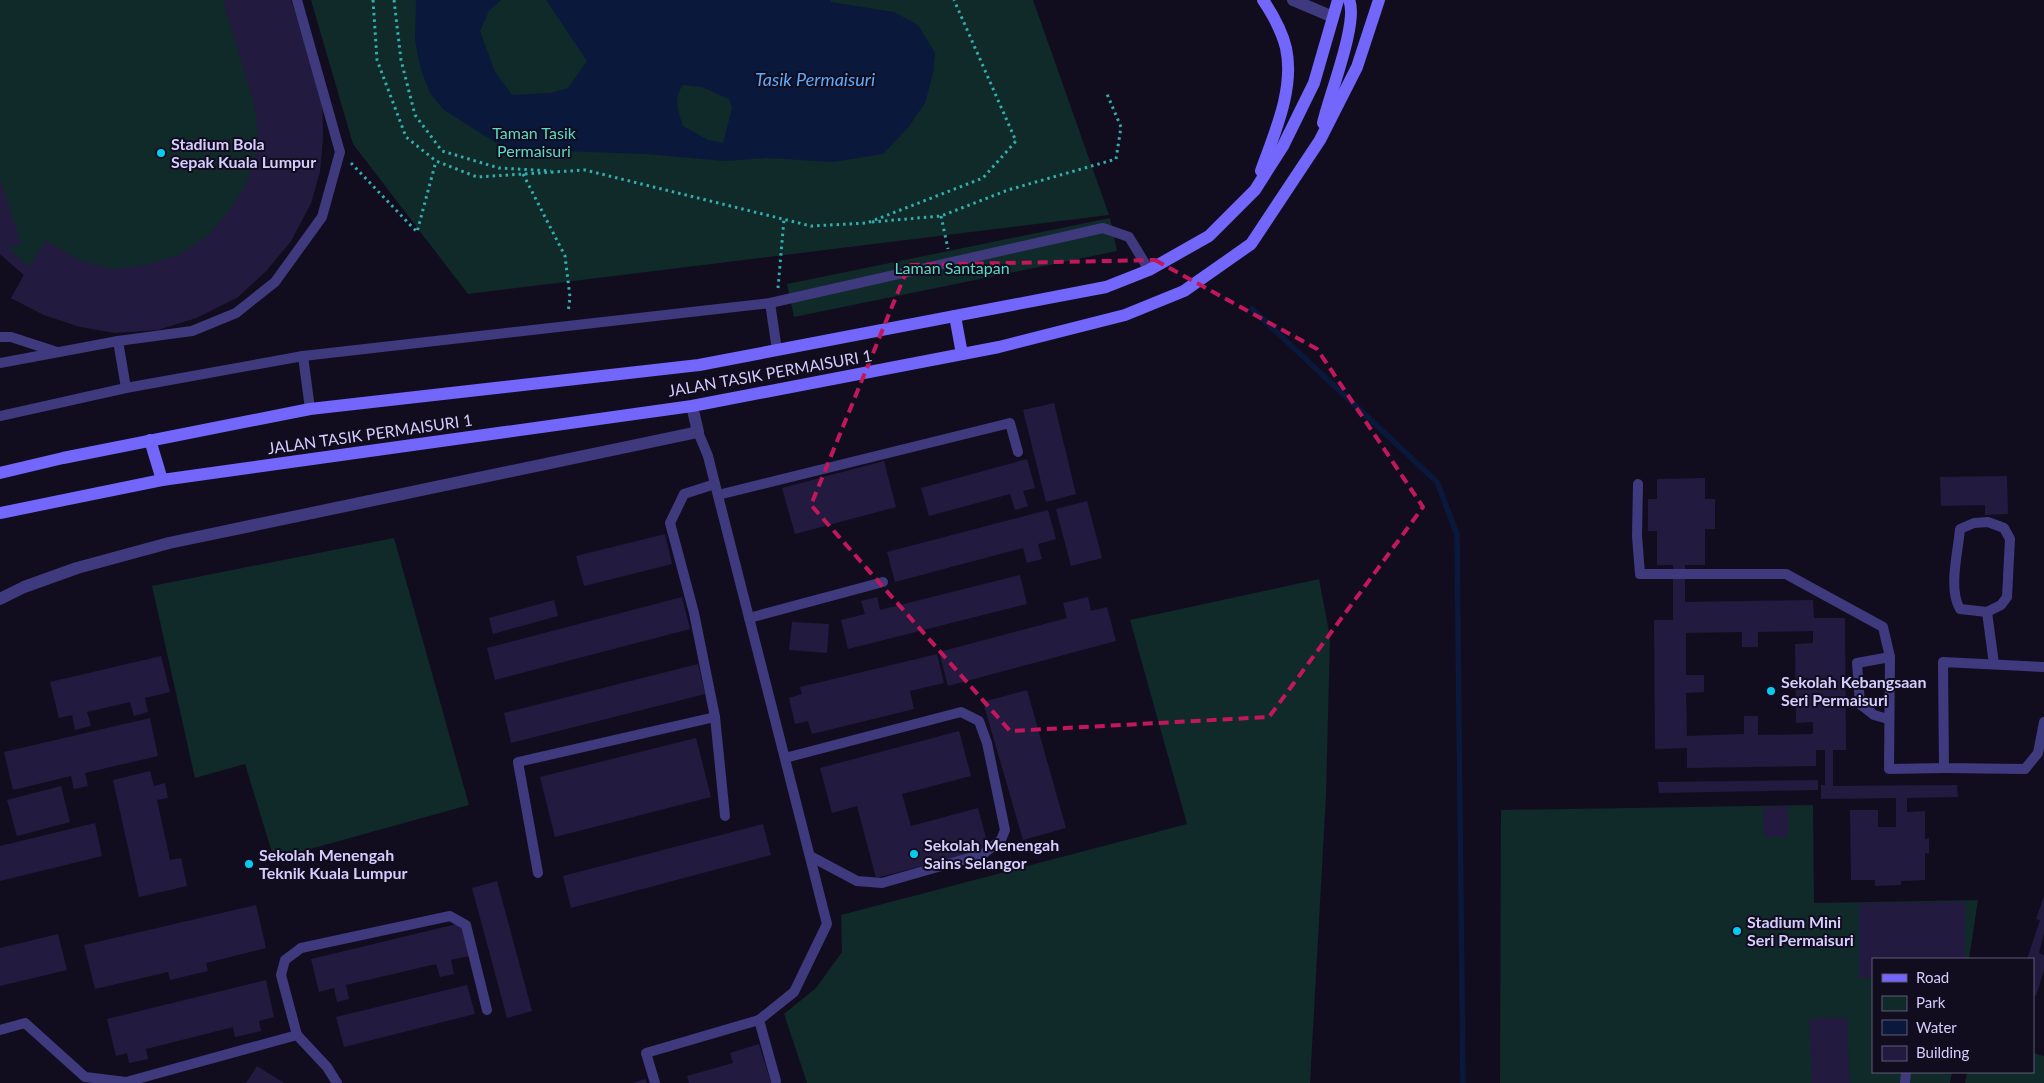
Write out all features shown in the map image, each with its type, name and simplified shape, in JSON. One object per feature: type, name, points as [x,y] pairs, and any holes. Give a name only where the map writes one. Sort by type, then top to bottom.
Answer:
[{"type":"main road","points":[[1254,190],[1281,112],[1288,75],[1286,48],[1275,18],[1263,0]]},
{"type":"main road","name":"JALAN TASIK PERMAISURI 1","points":[[0,473],[150,440],[310,409],[699,365],[1106,287],[1149,270],[1209,236],[1254,190],[1282,146],[1314,83],[1338,0]]},
{"type":"main road","name":"JALAN TASIK PERMAISURI 1","points":[[0,512],[162,480],[692,406],[999,347],[1125,315],[1184,290],[1251,244],[1320,140],[1357,67],[1379,0]]},
{"type":"main road","points":[[1333,17],[1352,1]]},
{"type":"main road","points":[[1320,140],[1328,101],[1350,29],[1352,1]]},
{"type":"main road","points":[[955,316],[962,354]]},
{"type":"main road","points":[[150,440],[162,480]]},
{"type":"street","points":[[1293,0],[1333,17]]},
{"type":"street","points":[[0,599],[24,587],[77,568],[169,544],[698,432],[692,406]]},
{"type":"lane","points":[[0,364],[118,341],[192,331],[236,313],[275,282],[322,216],[340,152],[298,0]]},
{"type":"lane","points":[[0,416],[126,388],[303,356],[770,303],[1103,228],[1129,237],[1149,270]]},
{"type":"lane","points":[[770,303],[777,350]]},
{"type":"lane","points":[[0,337],[11,337],[58,352]]},
{"type":"lane","points":[[118,341],[126,388]]},
{"type":"lane","points":[[303,356],[310,409]]},
{"type":"lane","points":[[718,495],[1010,423],[1018,452]]},
{"type":"lane","points":[[655,1083],[646,1053],[759,1020],[794,992],[827,924],[708,456],[698,432]]},
{"type":"lane","points":[[715,484],[684,494],[670,523],[694,613],[715,717],[724,816]]},
{"type":"lane","points":[[1638,484],[1637,536],[1640,574],[1786,574],[1882,627],[1890,658],[1889,769],[2025,769],[2038,753],[2044,722]]},
{"type":"lane","points":[[1988,522],[2004,528],[2010,539],[2007,597],[2001,605],[1987,612],[1960,609],[1955,602],[1954,588],[1960,529],[1974,523],[1988,522]]},
{"type":"lane","points":[[749,618],[882,582]]},
{"type":"lane","points":[[1987,612],[1994,664]]},
{"type":"lane","points":[[1888,719],[1874,715],[1860,704],[1857,662],[1890,658]]},
{"type":"lane","points":[[1944,768],[1943,662],[2044,667]]},
{"type":"lane","points":[[785,758],[961,712],[979,721],[987,743],[1006,830],[1001,840],[983,854],[882,883],[857,881],[810,856]]},
{"type":"lane","points":[[538,872],[518,762],[715,717]]},
{"type":"lane","points":[[337,1083],[327,1067],[297,1035],[281,975],[285,960],[301,948],[450,916],[466,925],[488,1010]]},
{"type":"lane","points":[[759,1020],[776,1081]]},
{"type":"lane","points":[[0,1030],[25,1023],[85,1077],[126,1082],[297,1035]]},
{"type":"path","points":[[373,0],[377,60],[406,137],[436,161],[477,177],[585,170],[811,226],[941,216],[1008,190],[1116,159],[1121,127],[1107,94]]},
{"type":"path","points":[[394,0],[401,60],[415,115],[442,151],[499,168],[569,171]]},
{"type":"path","points":[[867,223],[983,178],[1016,142],[954,0]]},
{"type":"path","points":[[340,152],[417,232],[436,161]]},
{"type":"path","points":[[523,174],[565,256],[570,297],[567,326]]},
{"type":"path","points":[[941,216],[948,246]]},
{"type":"path","points":[[779,271],[784,219]]},
{"type":"highlighted area","points":[[1155,260],[1317,349],[1423,507],[1269,717],[1010,731],[811,505],[909,265]]},
{"type":"green space","name":"Stadium Bola Sepak Kuala Lumpur","points":[[0,0],[291,0],[322,101],[323,136],[320,171],[311,203],[291,241],[266,271],[238,297],[196,318],[157,330],[80,327],[44,315],[11,298],[24,275],[0,254]]},
{"type":"green space","name":"Taman Tasik Permaisuri","points":[[311,0],[1033,0],[1109,215],[468,294],[353,144]]},
{"type":"green space","name":"Laman Santapan","points":[[1110,218],[1117,251],[794,317],[787,284]]},
{"type":"green space","points":[[394,538],[469,805],[274,859],[245,764],[195,778],[152,586]]},
{"type":"green space","points":[[1319,579],[1330,637],[1326,795],[1310,1083],[807,1083],[784,1014],[816,988],[842,952],[841,915],[1187,824],[1130,620]]},
{"type":"green space","name":"Stadium Mini Seri Permaisuri","points":[[1813,805],[1814,903],[1978,900],[1969,958],[1872,958],[1872,1073],[1952,1073],[1950,1083],[1500,1083],[1501,810]]},
{"type":"green space","points":[[2034,1053],[2044,1056],[2044,1083],[1965,1083],[1967,1073],[2034,1073]]},
{"type":"water","name":"Tasik Permaisuri","points":[[416,0],[501,0],[489,11],[480,31],[495,72],[512,95],[551,93],[568,88],[587,61],[546,0],[830,0],[831,2],[894,12],[918,25],[935,53],[933,73],[925,103],[907,129],[883,154],[833,162],[767,158],[725,161],[646,154],[506,149],[444,110],[430,93],[421,70],[415,40]],"holes":[[[683,85],[702,87],[729,99],[732,108],[723,143],[708,140],[683,126],[677,105],[680,90]]]},
{"type":"building","name":"Stadium Bola Sepak Kuala Lumpur","points":[[223,0],[291,0],[322,101],[323,136],[320,171],[311,203],[291,241],[266,271],[238,297],[196,318],[157,330],[115,333],[80,327],[44,315],[11,298],[24,275],[0,254],[0,179],[21,244],[8,248],[29,267],[46,241],[79,260],[112,269],[147,265],[179,255],[210,234],[228,212],[246,185],[255,156],[258,132],[254,104]]},
{"type":"building","points":[[1054,403],[1076,494],[1046,502],[1023,410]]},
{"type":"building","points":[[1027,459],[1035,488],[1023,491],[1028,506],[1015,510],[1010,494],[929,516],[921,488]]},
{"type":"building","points":[[884,461],[896,507],[795,534],[782,488]]},
{"type":"building","points":[[2007,476],[2008,514],[1985,515],[1985,505],[1941,506],[1940,477]]},
{"type":"building","points":[[1705,478],[1705,499],[1715,499],[1715,529],[1705,529],[1705,565],[1685,565],[1685,602],[1813,600],[1814,618],[1845,618],[1846,750],[1833,750],[1833,786],[1957,785],[1958,797],[1907,798],[1907,812],[1925,811],[1925,839],[1929,838],[1929,854],[1925,853],[1925,880],[1901,881],[1901,885],[1875,886],[1875,880],[1851,880],[1850,810],[1878,810],[1878,827],[1896,827],[1896,798],[1821,799],[1821,785],[1825,785],[1825,750],[1816,750],[1816,766],[1687,768],[1687,748],[1655,749],[1654,620],[1673,620],[1673,565],[1657,565],[1657,531],[1648,531],[1648,499],[1657,499],[1657,479]],"holes":[[[1813,631],[1813,643],[1795,644],[1796,723],[1813,722],[1813,734],[1758,735],[1758,716],[1744,716],[1744,734],[1687,736],[1686,693],[1704,692],[1704,675],[1686,675],[1686,633],[1742,632],[1742,647],[1758,647],[1758,632]]]},
{"type":"building","points":[[1087,501],[1102,558],[1071,566],[1056,509]]},
{"type":"building","points":[[1048,510],[1056,539],[1038,544],[1042,559],[1027,563],[1023,548],[895,582],[887,552]]},
{"type":"building","points":[[665,534],[672,564],[584,586],[576,556]]},
{"type":"building","points":[[1020,575],[1027,604],[848,649],[841,620],[865,614],[861,601],[877,597],[880,610]]},
{"type":"building","points":[[682,597],[690,629],[495,680],[487,648]]},
{"type":"building","points":[[1088,597],[1091,611],[1107,607],[1116,641],[948,686],[939,652],[1067,618],[1063,603]]},
{"type":"building","points":[[554,600],[558,616],[493,634],[489,618]]},
{"type":"building","points":[[792,622],[829,624],[827,653],[789,650]]},
{"type":"building","points":[[937,654],[944,683],[910,691],[914,709],[812,734],[808,721],[795,724],[789,698],[802,694],[800,687]]},
{"type":"building","points":[[161,656],[170,692],[145,698],[148,712],[134,716],[130,702],[87,712],[91,726],[75,730],[72,715],[59,718],[50,682]]},
{"type":"building","points":[[698,664],[705,694],[511,743],[504,713]]},
{"type":"building","points":[[1027,690],[1066,828],[1023,840],[983,702]]},
{"type":"building","points":[[150,718],[158,756],[85,773],[88,786],[74,789],[71,776],[13,790],[4,752]]},
{"type":"building","points":[[959,731],[971,776],[902,794],[911,826],[978,808],[989,849],[876,878],[857,806],[832,813],[820,768]]},
{"type":"building","points":[[696,738],[711,797],[555,837],[540,777]]},
{"type":"building","points":[[150,771],[154,786],[165,783],[168,798],[157,800],[170,860],[181,858],[187,886],[139,897],[113,780]]},
{"type":"building","points":[[1818,780],[1818,790],[1659,793],[1658,782]]},
{"type":"building","points":[[61,786],[70,822],[17,836],[7,800]]},
{"type":"building","points":[[1788,806],[1788,837],[1764,837],[1763,807]]},
{"type":"building","points":[[95,823],[102,856],[0,881],[0,846]]},
{"type":"building","points":[[763,824],[771,855],[571,908],[563,876]]},
{"type":"building","points":[[497,881],[532,1011],[507,1018],[472,888]]},
{"type":"building","points":[[2044,896],[2044,933],[2039,953],[2044,955],[2044,970],[2036,996],[2034,995],[2034,958],[2027,958],[2040,920],[2036,919]]},
{"type":"building","points":[[1965,902],[1965,958],[1872,958],[1872,978],[1859,978],[1859,903]]},
{"type":"building","points":[[256,905],[266,948],[206,963],[208,971],[170,980],[168,972],[95,989],[84,945]]},
{"type":"building","points":[[461,923],[469,956],[451,960],[454,974],[440,977],[436,964],[346,985],[349,999],[337,1002],[334,988],[319,992],[311,959]]},
{"type":"building","points":[[58,934],[67,970],[0,986],[0,948]]},
{"type":"building","points":[[266,980],[274,1017],[259,1021],[261,1031],[235,1037],[233,1027],[146,1049],[148,1059],[129,1063],[127,1053],[116,1056],[107,1019]]},
{"type":"building","points":[[467,985],[475,1014],[344,1047],[336,1017]]},
{"type":"building","points":[[1847,1017],[1850,1083],[1812,1083],[1809,1019]]},
{"type":"building","points":[[759,1044],[771,1083],[689,1083],[687,1076],[733,1063],[730,1053]]},
{"type":"building","points":[[257,1066],[284,1083],[246,1083]]},
{"type":"building","points":[[645,1079],[647,1083],[633,1083]]},
{"type":"waterway","points":[[1252,309],[1437,482],[1457,534],[1463,1083]]},
{"type":"place","name":"Stadium Bola Sepak Kuala Lumpur","points":[[161,153]]},
{"type":"place","name":"Sekolah Kebangsaan Seri Permaisuri","points":[[1771,691]]},
{"type":"place","name":"Sekolah Menengah Sains Selangor","points":[[914,854]]},
{"type":"place","name":"Sekolah Menengah Teknik Kuala Lumpur","points":[[249,864]]},
{"type":"place","name":"Stadium Mini Seri Permaisuri","points":[[1737,931]]}]
